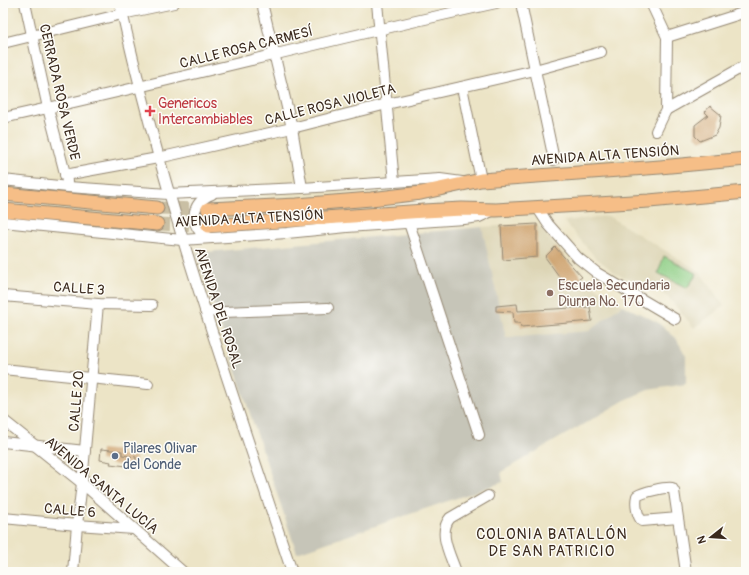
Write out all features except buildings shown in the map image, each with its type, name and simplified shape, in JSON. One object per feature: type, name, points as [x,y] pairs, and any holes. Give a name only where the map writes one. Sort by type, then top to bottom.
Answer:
[{"type":"main road","name":"AVENIDA ALTA TENSIÓN","points":[[208,209],[297,206],[421,193],[481,180],[746,159]]},
{"type":"main road","name":"AVENIDA ALTA TENSIÓN","points":[[209,232],[424,211],[462,209],[496,210],[649,202],[746,192]]},
{"type":"main road","name":"AVENIDA ALTA TENSIÓN","points":[[3,194],[156,208]]},
{"type":"main road","name":"AVENIDA ALTA TENSIÓN","points":[[3,210],[156,224]]},
{"type":"street","name":"CERRADA ROSA VERDE","points":[[25,3],[48,108],[68,187]]},
{"type":"street","name":"AVENIDA DEL ROSAL","points":[[120,3],[168,194],[205,311],[292,572]]},
{"type":"street","points":[[3,43],[174,3]]},
{"type":"street","points":[[262,3],[292,128],[302,188]]},
{"type":"street","points":[[377,3],[394,182]]},
{"type":"street","name":"CALLE ROSA CARMESÍ","points":[[3,118],[140,87],[379,29],[496,3]]},
{"type":"street","points":[[521,3],[554,160]]},
{"type":"street","points":[[651,3],[667,37],[666,110],[656,131]]},
{"type":"street","points":[[667,37],[746,12]]},
{"type":"street","name":"CALLE ROSA VIOLETA","points":[[65,175],[158,158],[292,128],[387,104],[535,70],[600,52]]},
{"type":"street","points":[[666,110],[746,65]]},
{"type":"street","points":[[462,87],[481,180]]},
{"type":"street","name":"AVENIDA ALTA TENSIÓN","points":[[3,180],[68,187],[168,194],[302,188],[440,179],[467,182]]},
{"type":"street","points":[[209,232],[204,235],[198,229],[194,222],[194,214],[196,206],[201,200],[215,192]]},
{"type":"street","points":[[537,207],[548,224],[578,258],[597,273],[675,319]]},
{"type":"street","name":"AVENIDA ALTA TENSIÓN","points":[[3,222],[182,240],[209,232],[287,233],[479,217],[496,210]]},
{"type":"street","points":[[409,223],[479,435]]},
{"type":"street","name":"CALLE 3","points":[[3,296],[98,304],[152,305]]},
{"type":"street","name":"CALLE 20","points":[[73,572],[98,304]]},
{"type":"street","points":[[205,311],[225,312],[328,308]]},
{"type":"street","points":[[3,369],[148,384]]},
{"type":"street","name":"AVENIDA SANTA LUCÍA","points":[[3,420],[82,483],[183,572]]},
{"type":"street","points":[[3,442],[85,451]]},
{"type":"street","points":[[678,518],[642,521],[639,516],[636,501],[637,496],[669,487],[672,488],[678,518],[686,572]]},
{"type":"street","points":[[456,572],[444,538],[446,523],[450,518],[488,496]]},
{"type":"street","name":"CALLE 6","points":[[3,518],[134,529]]},
{"type":"shaded area","points":[[608,216],[699,271],[724,306],[694,328],[669,298],[657,290],[617,274],[596,258],[564,221]]},
{"type":"shaded area","name":"Escuela Secundaria Diurna No. 170","points":[[537,224],[586,281],[622,305],[589,331],[506,339],[482,227]]},
{"type":"shaded area","points":[[482,227],[506,338],[589,331],[622,305],[657,322],[676,338],[686,356],[686,384],[648,390],[625,400],[501,472],[503,482],[297,553],[196,253]]},
{"type":"green space","points":[[664,256],[697,274],[687,288],[658,273]]},
{"type":"tunnel","points":[[157,208],[208,209]]},
{"type":"tunnel","points":[[157,224],[208,226]]},
{"type":"place","name":"Genericos Intercambiables","points":[[150,111]]},
{"type":"place","name":"Escuela Secundaria Diurna No. 170","points":[[550,293]]},
{"type":"place","name":"Pilares Olivar del Conde","points":[[115,456]]},
{"type":"district","name":"COLONIA BATALLÓN DE SAN PATRICIO","points":[[552,542]]}]
